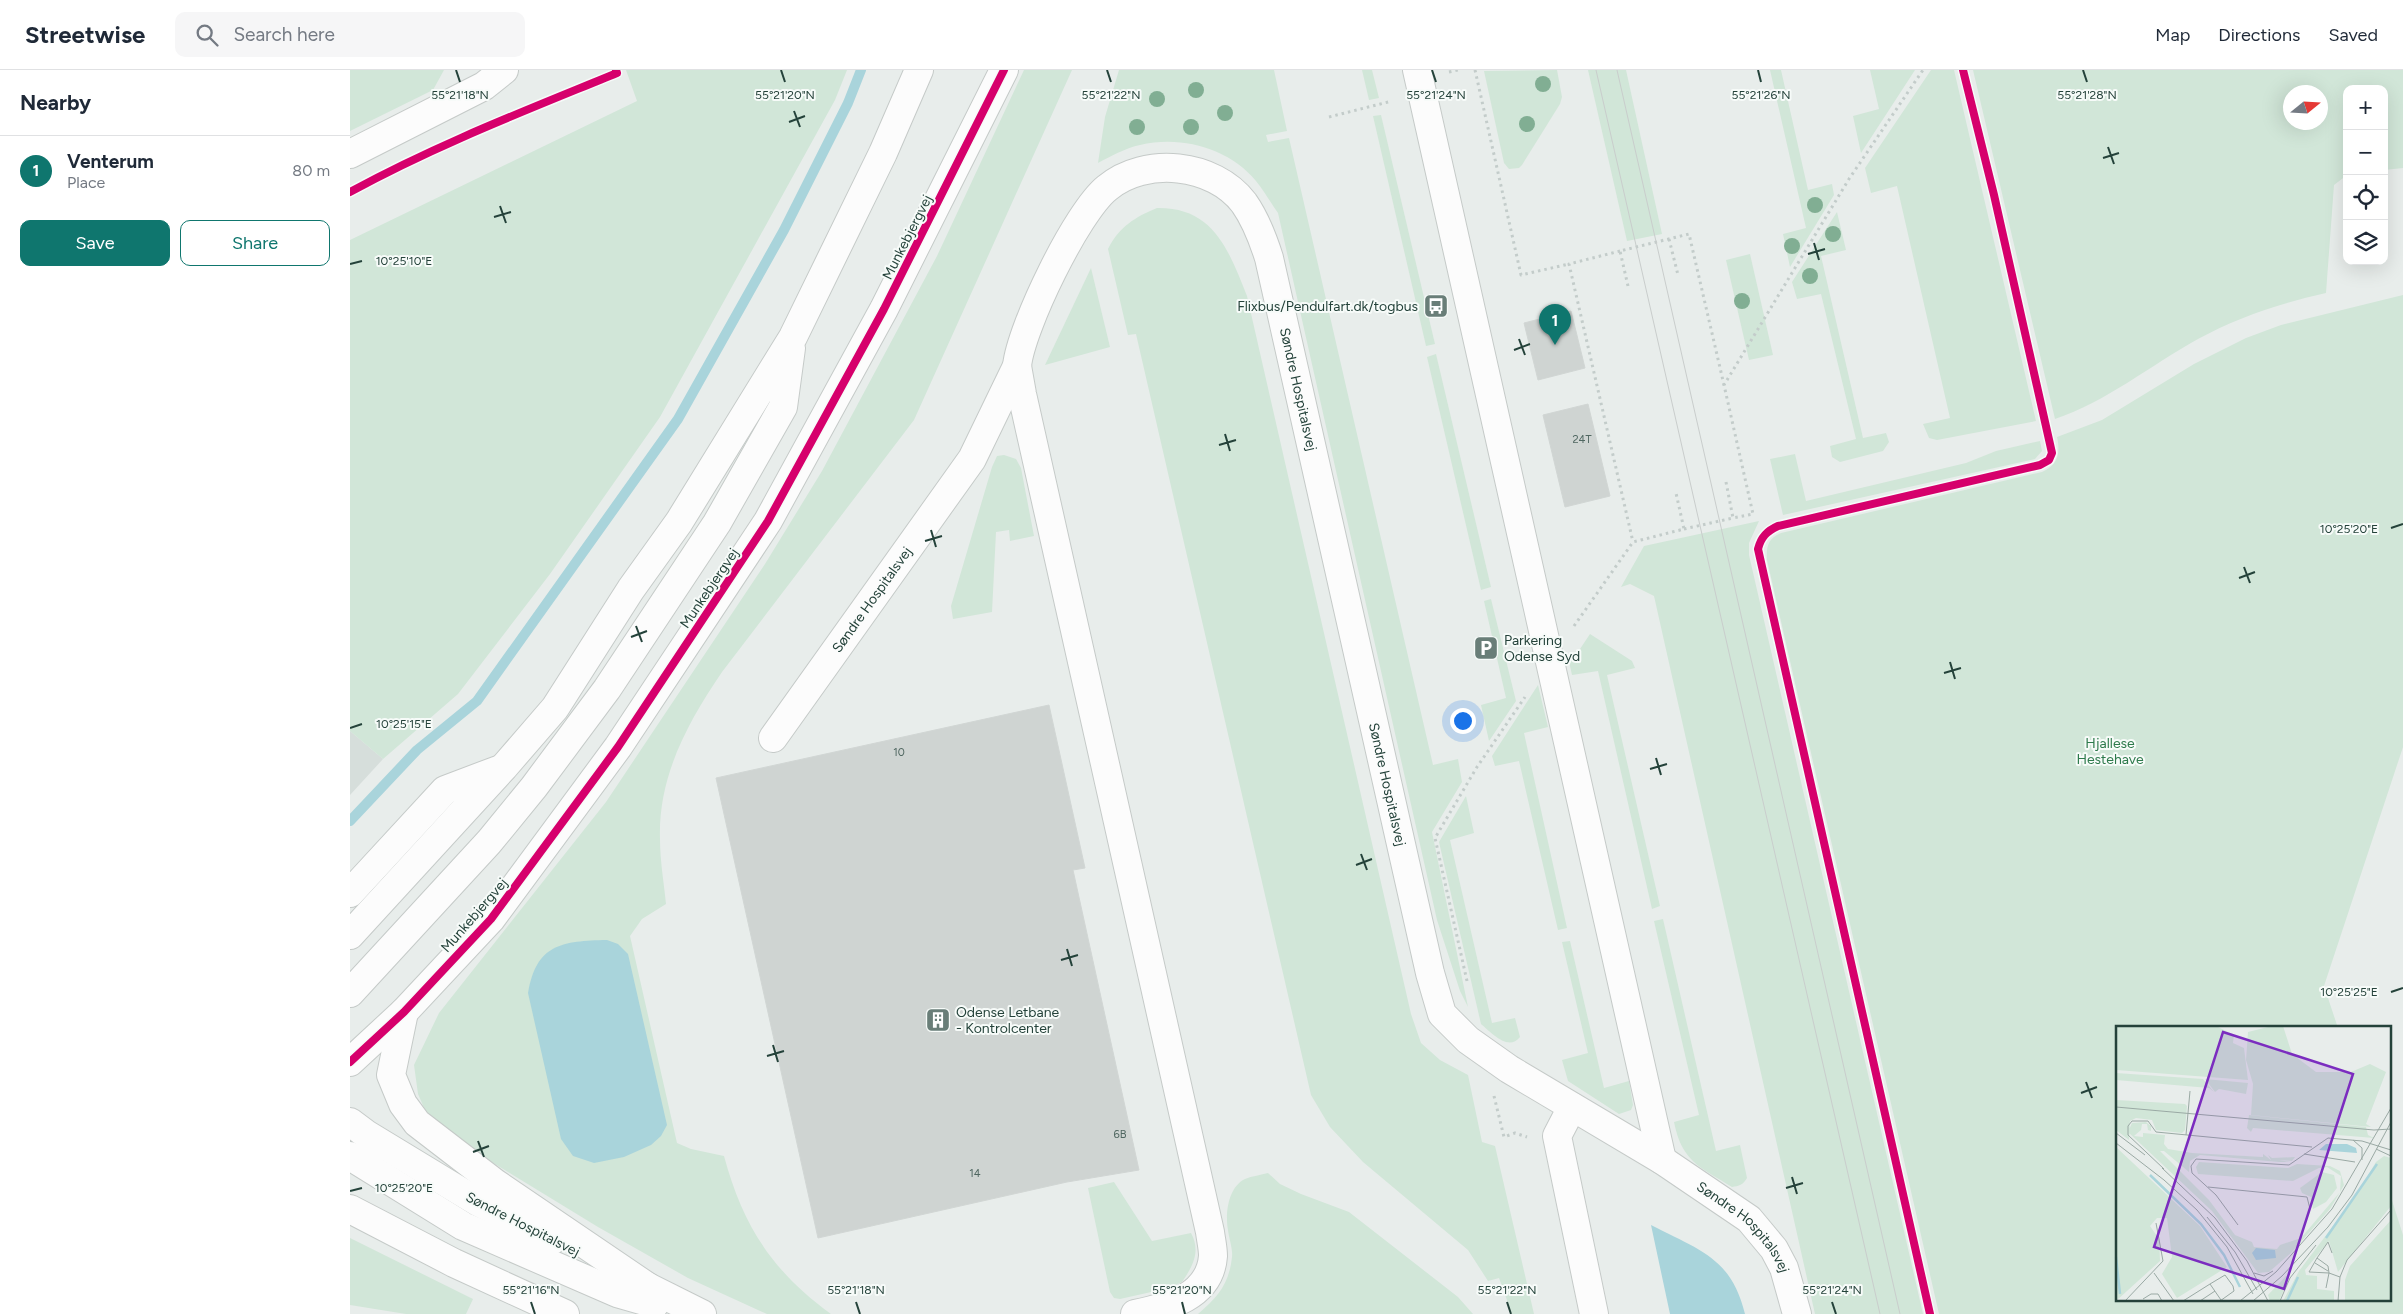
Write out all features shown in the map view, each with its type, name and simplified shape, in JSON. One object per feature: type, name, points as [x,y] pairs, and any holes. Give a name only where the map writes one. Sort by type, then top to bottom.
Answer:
[{"type":"street","points":[[350,154],[484,86],[504,70]]},
{"type":"street","points":[[350,935],[504,768],[555,708],[631,589],[684,514],[793,337],[883,153],[919,70]]},
{"type":"street","name":"Munkebjergvej","points":[[350,1062],[404,1012],[491,919],[618,747],[768,522],[884,309],[1004,70]]},
{"type":"street","points":[[1417,70],[1662,1160]]},
{"type":"street","name":"Søndre Hospitalsvej","points":[[773,738],[972,459],[1017,366],[1018,353],[1028,326],[1062,252],[1089,207],[1109,186],[1144,170],[1176,168],[1212,178],[1243,202],[1263,240],[1434,990],[1442,1014],[1468,1040],[1484,1051],[1572,1107],[1662,1160],[1749,1219],[1762,1233],[1784,1268],[1797,1314]]},
{"type":"street","points":[[350,993],[489,842],[607,689],[717,523],[783,407],[793,337]]},
{"type":"street","points":[[1017,366],[1210,1232],[1213,1255],[1202,1284],[1194,1292],[1175,1304],[1135,1314]]},
{"type":"street","points":[[350,893],[445,790],[504,768]]},
{"type":"street","points":[[404,1012],[391,1075],[403,1104],[417,1123],[494,1183],[648,1287]]},
{"type":"street","points":[[1572,1107],[1557,1136],[1594,1314]]},
{"type":"street","name":"Søndre Hospitalsvej","points":[[350,1122],[366,1134],[478,1202],[702,1314]]},
{"type":"street","points":[[350,1156],[463,1226],[617,1292],[688,1314]]},
{"type":"street","points":[[350,1209],[454,1263],[565,1314]]},
{"type":"path","points":[[1468,983],[1434,838],[1477,767],[1633,542],[1753,514],[1689,234],[1521,274],[1475,70]]},
{"type":"path","points":[[1724,386],[1844,187],[1923,70]]},
{"type":"path","points":[[1669,239],[1678,275]]},
{"type":"path","points":[[1620,251],[1628,286]]},
{"type":"path","points":[[1568,264],[1633,542]]},
{"type":"path","points":[[1726,482],[1733,518]]},
{"type":"path","points":[[1676,493],[1684,529]]},
{"type":"path","points":[[1484,1051],[1504,1137],[1515,1133],[1559,1147]]},
{"type":"shaded area","points":[[350,731],[383,759],[350,795]]},
{"type":"green space","points":[[350,70],[444,70],[433,90],[350,131]]},
{"type":"green space","points":[[626,70],[847,70],[835,100],[660,417],[550,574],[458,694],[383,759],[350,731],[350,240],[637,101]]},
{"type":"green space","points":[[1024,70],[1072,70],[914,420],[722,672],[687,730],[670,772],[664,793],[661,816],[660,839],[666,904],[642,919],[630,936],[677,1143],[691,1149],[724,1156],[740,1204],[762,1245],[792,1281],[831,1314],[767,1314],[688,1278],[598,1227],[459,1142],[425,1110],[418,1094],[414,1065],[439,1013],[606,802],[765,564],[822,471],[937,256]]},
{"type":"green space","points":[[1119,70],[1274,70],[1287,131],[1266,135],[1268,142],[1289,138],[1433,765],[1458,759],[1462,782],[1432,832],[1468,1007],[1460,991],[1437,920],[1278,213],[1256,181],[1245,170],[1218,152],[1203,147],[1188,143],[1156,142],[1129,148],[1098,163],[1105,117]]},
{"type":"green space","points":[[1362,70],[1372,70],[1379,98],[1369,100]]},
{"type":"green space","points":[[1557,70],[1562,97],[1560,104],[1522,165],[1519,168],[1509,169],[1504,163],[1484,71]]},
{"type":"green space","points":[[1588,70],[1626,70],[1662,234],[1627,241]]},
{"type":"green space","points":[[1770,70],[1781,70],[1808,190],[1832,184],[1834,195],[1790,267],[1783,234],[1806,228]]},
{"type":"green space","points":[[1870,70],[1915,70],[1861,153],[1853,116],[1879,109]]},
{"type":"green space","points":[[1931,70],[1954,70],[2036,421],[1937,440],[1929,438],[1923,424],[1950,418],[1897,186],[1871,193],[1865,168]]},
{"type":"green space","points":[[1973,70],[2403,70],[2403,168],[2388,170],[2388,85],[2343,85],[2343,178],[2334,185],[2326,293],[2276,306],[2229,324],[2180,349],[2110,393],[2074,412],[2055,419]]},
{"type":"green space","points":[[1381,115],[1435,344],[1426,346],[1373,116]]},
{"type":"green space","points":[[1157,208],[1176,210],[1193,215],[1206,224],[1226,248],[1247,296],[1411,1014],[1421,1043],[1440,1060],[1468,1075],[1482,1142],[1495,1146],[1534,1314],[1512,1314],[1499,1278],[1488,1281],[1468,1250],[1363,1162],[1330,1127],[1311,1095],[1136,334],[1128,335],[1108,249],[1112,241],[1128,224]]},
{"type":"green space","points":[[1837,212],[1846,250],[1821,256],[1863,438],[1886,433],[1889,442],[1883,451],[1840,462],[1832,457],[1830,446],[1856,439],[1821,294],[1797,299],[1792,282]]},
{"type":"green space","points":[[1750,254],[1773,355],[1749,360],[1726,260]]},
{"type":"green space","points":[[1091,268],[1110,347],[1045,365]]},
{"type":"green space","name":"Hjallese Hestehave","points":[[2403,295],[2403,747],[2324,986],[2337,1026],[2116,1026],[2116,1302],[2390,1302],[2390,1194],[2403,1235],[2403,1314],[1939,1314],[1767,560],[1769,544],[1773,538],[1781,533],[2042,472],[2057,459],[2057,437],[2102,420],[2194,364],[2246,338],[2281,325]]},
{"type":"green space","points":[[1436,354],[1491,587],[1481,590],[1427,357]]},
{"type":"green space","points":[[2040,441],[2042,451],[2035,459],[1783,515],[1770,459],[1795,454],[1806,501],[1966,463],[1996,451]]},
{"type":"green space","points":[[1004,455],[1016,459],[1021,468],[1034,536],[1010,541],[1009,530],[996,532],[992,612],[953,619],[951,606],[992,467],[997,456]]},
{"type":"green space","points":[[1759,521],[1749,543],[1749,555],[1923,1314],[1815,1314],[1654,596],[1630,584],[1621,587],[1644,546]]},
{"type":"green space","points":[[1491,599],[1516,701],[1489,741],[1481,705],[1506,698],[1484,601]]},
{"type":"green space","points":[[1590,634],[1632,661],[1635,668],[1607,675],[1660,906],[1652,909],[1598,671],[1572,675],[1568,657],[1576,655]]},
{"type":"green space","points":[[1538,685],[1548,727],[1524,733],[1567,928],[1558,930],[1519,761],[1495,766],[1492,756]]},
{"type":"green space","points":[[1466,796],[1474,833],[1450,840],[1492,1023],[1515,1018],[1520,1037],[1510,1042],[1505,1042],[1495,1036],[1481,1024],[1439,842]]},
{"type":"green space","points":[[1663,919],[1716,1151],[1740,1145],[1747,1178],[1742,1184],[1737,1186],[1732,1187],[1694,1162],[1687,1155],[1677,1135],[1674,1122],[1699,1115],[1654,921]]},
{"type":"green space","points":[[1570,941],[1604,1088],[1629,1081],[1633,1105],[1631,1110],[1619,1114],[1568,1081],[1562,1060],[1588,1053],[1562,942]]},
{"type":"green space","points":[[1268,1173],[1280,1184],[1349,1212],[1458,1297],[1473,1314],[1198,1314],[1217,1296],[1228,1275],[1232,1254],[1227,1216],[1231,1194],[1239,1183],[1245,1179]]},
{"type":"green space","points":[[1114,1182],[1152,1241],[1191,1233],[1195,1246],[1194,1258],[1182,1282],[1169,1288],[1120,1299],[1114,1298],[1110,1292],[1088,1188]]},
{"type":"green space","points":[[350,1238],[473,1299],[466,1314],[406,1314],[350,1305]]},
{"type":"water","points":[[607,940],[618,944],[628,954],[667,1125],[661,1136],[651,1145],[624,1157],[594,1163],[573,1156],[561,1139],[528,993],[537,964],[554,948],[577,942]]},
{"type":"water","points":[[1651,1225],[1698,1249],[1722,1267],[1739,1295],[1745,1314],[1670,1314]]},
{"type":"building","points":[[1571,311],[1585,368],[1538,380],[1524,323]]},
{"type":"building","points":[[1588,404],[1610,496],[1565,507],[1543,415]]},
{"type":"building","name":"Odense Letbane - Kontrolcenter","points":[[1049,705],[1085,868],[1073,870],[1139,1170],[1067,1182],[818,1238],[716,778]]},
{"type":"waterway","points":[[350,821],[417,750],[477,701],[678,419],[784,230],[848,103],[861,70]]},
{"type":"tram line","points":[[1596,70],[1880,1314]]},
{"type":"tram line","points":[[1617,70],[1900,1314]]},
{"type":"cycle path","points":[[350,192],[449,143],[617,73],[616,70]]},
{"type":"cycle path","points":[[350,1062],[404,1012],[491,919],[618,747],[768,521],[884,309],[1004,70]]},
{"type":"cycle path","points":[[1930,1314],[1758,549],[1765,535],[1778,526],[2040,465],[2049,460],[2052,453],[1994,195],[1963,70]]},
{"type":"place","name":"Flixbus/Pendulfart.dk/togbus","points":[[1436,306]]},
{"type":"place","name":"Venterum","points":[[1555,345]]},
{"type":"place","name":"Parkering Odense Syd","points":[[1486,648]]},
{"type":"place","name":"Odense Letbane - Kontrolcenter","points":[[938,1020]]}]
